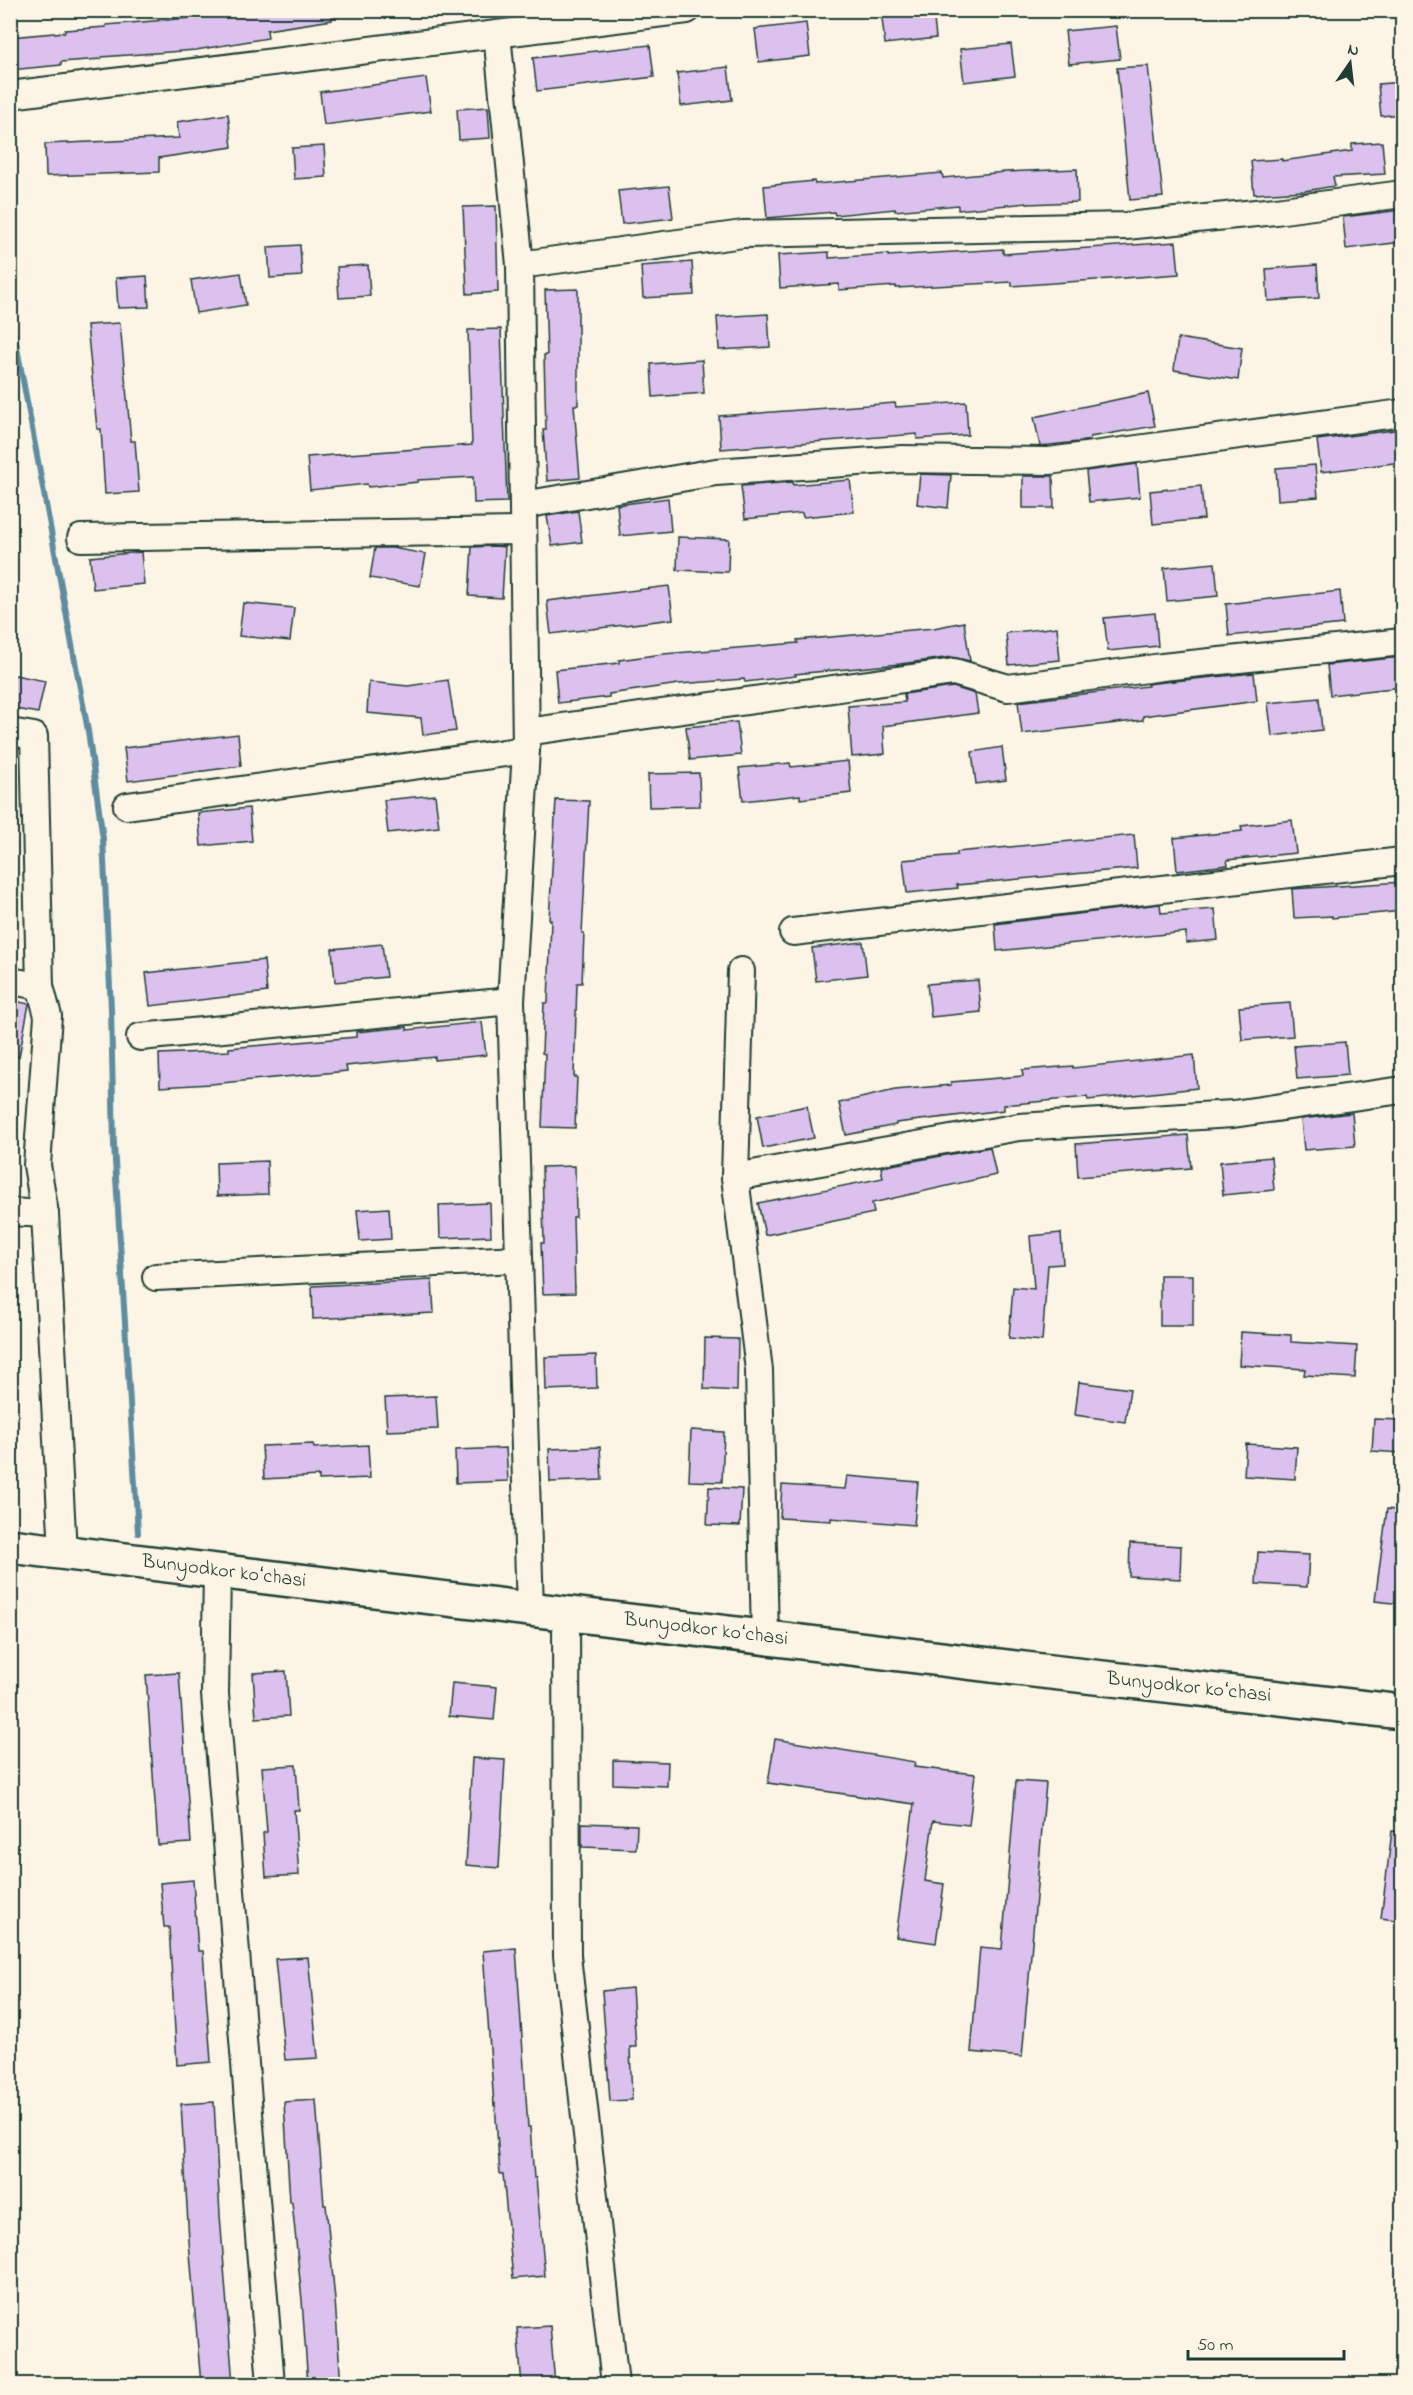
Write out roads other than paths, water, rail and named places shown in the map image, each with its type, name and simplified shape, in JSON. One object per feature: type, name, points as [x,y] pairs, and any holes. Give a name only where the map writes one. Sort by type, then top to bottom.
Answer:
[{"type":"main road","name":"Bunyodkor koʻchasi","points":[[10,1545],[765,1638],[1402,1712]]},
{"type":"street","points":[[10,95],[687,10]]},
{"type":"street","points":[[497,34],[520,265],[526,741],[511,1001],[530,1609]]},
{"type":"street","points":[[520,265],[743,234],[1126,226],[1276,212],[1402,194]]},
{"type":"street","points":[[523,505],[716,472],[902,459],[1049,462],[1402,413]]},
{"type":"street","points":[[81,538],[524,531]]},
{"type":"street","points":[[127,806],[954,672],[1008,688],[1162,667],[1402,642]]},
{"type":"street","points":[[22,734],[40,986],[48,1016],[37,1165],[45,1214],[63,1552]]},
{"type":"street","points":[[793,932],[1402,861]]},
{"type":"street","points":[[741,971],[735,1177],[759,1370],[765,1638]]},
{"type":"street","points":[[10,981],[40,986]]},
{"type":"street","points":[[140,1037],[511,1001]]},
{"type":"street","points":[[735,1177],[1019,1127],[1233,1114],[1402,1090]]},
{"type":"street","points":[[10,1212],[45,1214]]},
{"type":"street","points":[[156,1277],[519,1259]]},
{"type":"street","points":[[217,1571],[214,1694],[271,2385]]},
{"type":"street","points":[[566,1613],[567,1956],[615,2385]]},
{"type":"waterway","points":[[10,310],[88,731],[103,839],[111,1009],[114,1145],[138,1533]]}]
